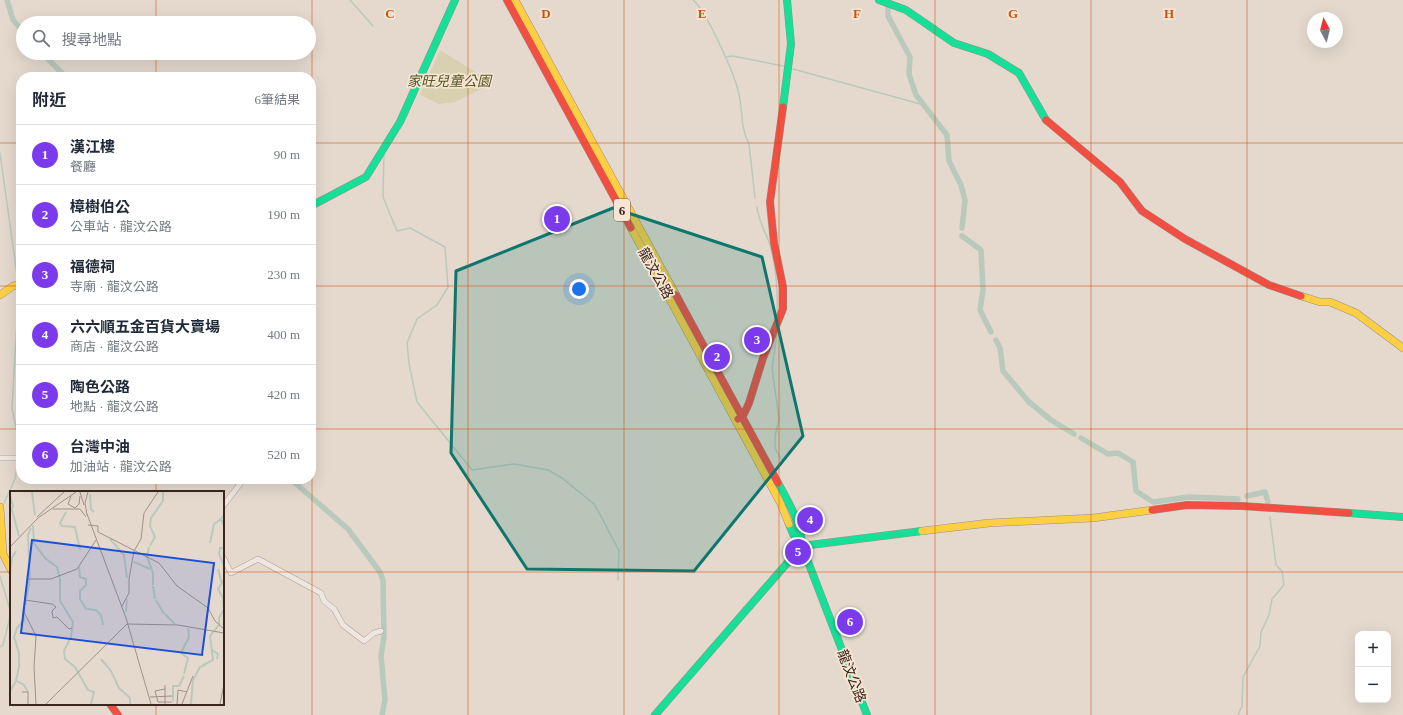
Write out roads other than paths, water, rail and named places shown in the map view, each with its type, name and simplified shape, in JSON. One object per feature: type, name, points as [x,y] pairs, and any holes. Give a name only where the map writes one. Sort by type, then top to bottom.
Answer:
[{"type":"main road","points":[[316,203],[366,177],[400,122],[455,0]]},
{"type":"main road","name":"龍汶公路","points":[[507,0],[743,416],[787,499],[802,536],[802,546]]},
{"type":"main road","name":"龍汶公路","points":[[515,0],[556,84]]},
{"type":"main road","points":[[736,421],[743,416],[783,309],[783,287],[774,243],[770,202],[791,44],[787,0]]},
{"type":"main road","points":[[879,0],[906,10],[954,43],[988,54],[1019,73],[1047,123],[1120,182],[1142,211],[1185,239],[1269,285],[1320,302],[1330,302],[1356,313],[1403,348]]},
{"type":"main road","name":"龍汶公路","points":[[617,194],[780,502],[793,534],[802,546],[867,715]]},
{"type":"main road","points":[[0,294],[4,290],[16,285]]},
{"type":"main road","points":[[655,715],[802,546],[828,541],[990,523],[1093,518],[1187,505],[1242,506],[1403,517]]},
{"type":"main road","points":[[0,507],[3,554],[10,568]]},
{"type":"main road","points":[[111,705],[118,715]]},
{"type":"street","points":[[0,458],[16,458]]},
{"type":"street","points":[[224,505],[240,484]]},
{"type":"street","points":[[224,559],[231,573],[258,559],[321,594],[324,601],[334,609],[343,625],[364,641],[374,633],[381,631]]},
{"type":"waterway","points":[[7,0],[13,20],[16,23]]},
{"type":"waterway","points":[[350,0],[373,26]]},
{"type":"waterway","points":[[693,0],[705,16],[712,29],[725,56],[738,90],[744,131],[749,144],[755,198]]},
{"type":"waterway","points":[[888,0],[888,16],[910,57],[909,74],[916,95],[947,135],[949,161],[961,185],[965,200],[962,228]]},
{"type":"waterway","points":[[725,57],[733,56],[783,66]]},
{"type":"waterway","points":[[49,60],[61,72]]},
{"type":"waterway","points":[[793,69],[924,105]]},
{"type":"waterway","points":[[0,153],[16,268]]},
{"type":"waterway","points":[[384,154],[383,197],[397,231],[410,228],[445,247],[448,287],[437,305],[417,319],[407,343],[409,364],[417,402],[472,470],[514,464],[548,470],[562,478],[594,504],[619,551],[618,580]]},
{"type":"waterway","points":[[757,207],[760,222],[770,245],[774,262],[777,288],[777,314]]},
{"type":"waterway","points":[[962,236],[981,250],[983,290],[980,310],[991,332]]},
{"type":"waterway","points":[[777,335],[772,368],[779,419],[775,436],[775,448],[781,459]]},
{"type":"waterway","points":[[16,339],[12,408],[16,428]]},
{"type":"waterway","points":[[996,340],[1000,348],[1003,371],[1029,402],[1051,420],[1074,434]]},
{"type":"waterway","points":[[1081,438],[1108,454],[1118,453],[1133,462],[1136,491],[1153,502],[1189,497],[1238,499]]},
{"type":"waterway","points":[[4,503],[15,479],[16,473]]},
{"type":"waterway","points":[[296,484],[348,529],[380,572],[383,580],[384,637],[381,656],[385,700],[382,715]]},
{"type":"waterway","points":[[1247,496],[1265,492],[1268,502]]},
{"type":"waterway","points":[[1238,715],[1242,706],[1243,677],[1260,646],[1261,632],[1269,615],[1272,599],[1284,585],[1282,571],[1276,565],[1270,517]]},
{"type":"waterway","points":[[0,576],[10,610]]},
{"type":"waterway","points":[[0,647],[3,645],[10,617]]},
{"type":"place","name":"漢江樓","points":[[557,219]]},
{"type":"place","name":"福德祠","points":[[757,340]]},
{"type":"place","name":"樟樹伯公","points":[[717,357]]},
{"type":"place","name":"六六順五金百貨大賣場","points":[[810,520]]},
{"type":"place","name":"陶色公路","points":[[798,552]]},
{"type":"place","name":"台灣中油","points":[[850,622]]},
{"type":"park label","name":"家旺兒童公園","points":[[449,81]]}]
